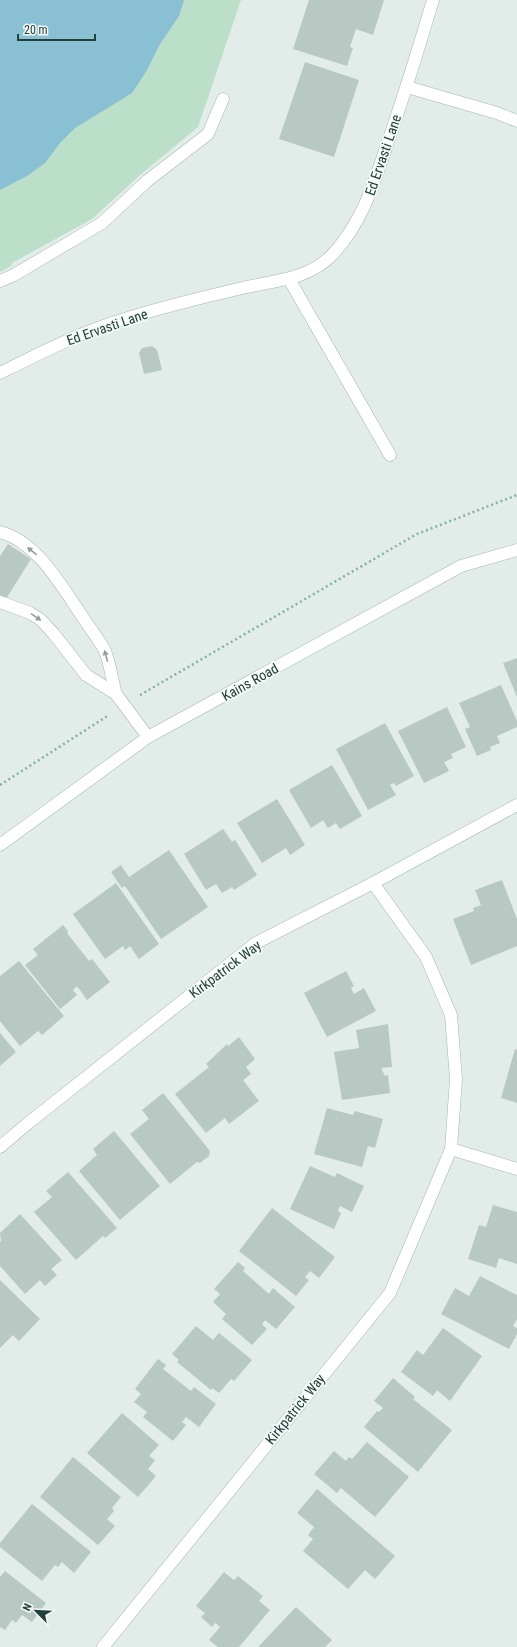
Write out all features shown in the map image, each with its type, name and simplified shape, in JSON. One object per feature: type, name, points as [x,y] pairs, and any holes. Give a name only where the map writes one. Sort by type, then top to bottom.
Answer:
[{"type":"street","name":"Ed Ervasti Lane","points":[[0,373],[75,336],[128,318],[242,288],[289,279],[308,271],[329,257],[348,235],[369,198],[407,87],[433,0]]},
{"type":"street","points":[[407,87],[496,113],[517,121]]},
{"type":"street","points":[[0,281],[14,275],[102,224],[147,181],[208,134],[223,99]]},
{"type":"street","points":[[289,279],[390,455]]},
{"type":"street","points":[[0,532],[11,536],[36,553],[50,570],[104,650],[116,694]]},
{"type":"street","name":"Kains Road","points":[[0,845],[148,737],[461,566],[517,550]]},
{"type":"street","points":[[0,602],[30,613],[41,620],[53,633],[86,676],[116,694],[148,737]]},
{"type":"street","name":"Kirkpatrick Way","points":[[0,1147],[256,943],[374,883],[517,805]]},
{"type":"street","name":"Kirkpatrick Way","points":[[103,1647],[390,1293],[451,1149],[456,1079],[451,1015],[426,957],[374,883]]},
{"type":"street","points":[[451,1149],[517,1169]]},
{"type":"path","points":[[0,785],[91,727],[124,704],[417,534],[517,495]]},
{"type":"green space","points":[[0,0],[241,0],[198,127],[140,175],[92,219],[12,263],[11,266],[0,272]]},
{"type":"water","points":[[0,0],[184,0],[179,16],[160,44],[147,70],[132,93],[75,128],[60,143],[45,163],[27,176],[0,190]]},
{"type":"building","points":[[309,0],[384,0],[373,35],[356,29],[350,47],[353,48],[347,66],[293,49]]},
{"type":"building","points":[[305,62],[359,80],[334,157],[279,139]]},
{"type":"building","points":[[152,346],[157,350],[162,370],[144,374],[139,353],[142,348]]},
{"type":"building","points":[[8,544],[31,559],[6,599],[0,595],[0,556]]},
{"type":"building","points":[[517,658],[517,697],[503,663]]},
{"type":"building","points":[[501,685],[517,721],[517,727],[497,736],[500,743],[490,747],[491,750],[477,756],[465,729],[470,727],[459,703]]},
{"type":"building","points":[[447,707],[466,747],[451,754],[453,758],[444,762],[449,771],[424,783],[398,731]]},
{"type":"building","points":[[385,723],[414,776],[396,786],[394,783],[390,785],[396,795],[368,810],[336,749]]},
{"type":"building","points":[[332,765],[362,816],[340,829],[336,823],[328,828],[323,820],[311,828],[289,790]]},
{"type":"building","points":[[277,799],[305,845],[290,855],[286,848],[262,863],[237,823]]},
{"type":"building","points":[[223,829],[232,842],[235,840],[257,875],[234,890],[232,887],[222,893],[216,884],[206,890],[184,854]]},
{"type":"building","points":[[169,850],[208,907],[161,939],[125,886],[122,888],[111,872],[121,865],[129,877]]},
{"type":"building","points":[[502,880],[517,919],[517,946],[471,965],[453,919],[474,911],[473,908],[481,905],[475,890]]},
{"type":"building","points":[[116,883],[159,944],[139,959],[130,946],[125,950],[123,946],[105,959],[73,914]]},
{"type":"building","points":[[63,925],[68,931],[67,933],[89,961],[92,959],[110,982],[87,1000],[77,986],[73,990],[77,995],[60,1009],[25,965],[38,955],[33,949]]},
{"type":"building","points":[[19,961],[64,1016],[42,1035],[38,1031],[20,1046],[0,1021],[0,976]]},
{"type":"building","points":[[346,971],[354,986],[351,988],[354,994],[364,988],[376,1011],[327,1037],[304,993]]},
{"type":"building","points":[[388,1024],[392,1067],[381,1068],[385,1076],[388,1075],[390,1093],[342,1100],[334,1052],[359,1048],[356,1030]]},
{"type":"building","points":[[0,1033],[16,1052],[0,1066]]},
{"type":"building","points":[[239,1037],[255,1059],[246,1067],[251,1074],[243,1080],[259,1101],[229,1124],[225,1118],[206,1133],[175,1094],[209,1067],[206,1064],[227,1044],[228,1046]]},
{"type":"building","points":[[515,1049],[517,1050],[517,1103],[501,1098]]},
{"type":"building","points":[[163,1093],[210,1151],[209,1156],[200,1163],[197,1162],[170,1184],[130,1134],[149,1119],[142,1110]]},
{"type":"building","points":[[327,1108],[353,1115],[355,1111],[383,1119],[375,1148],[368,1146],[362,1167],[314,1154]]},
{"type":"building","points":[[114,1131],[160,1186],[120,1220],[79,1171],[97,1155],[93,1149]]},
{"type":"building","points":[[310,1166],[335,1177],[337,1173],[364,1186],[352,1212],[340,1206],[338,1211],[341,1213],[334,1229],[290,1209]]},
{"type":"building","points":[[68,1172],[117,1228],[105,1238],[103,1236],[76,1260],[34,1212],[52,1197],[46,1191]]},
{"type":"building","points":[[493,1205],[517,1212],[517,1264],[499,1258],[496,1268],[468,1259],[479,1225],[486,1227]]},
{"type":"building","points":[[272,1208],[335,1257],[319,1278],[310,1271],[305,1277],[309,1280],[296,1296],[239,1251]]},
{"type":"building","points":[[20,1214],[62,1260],[51,1269],[57,1275],[45,1286],[40,1280],[25,1294],[0,1266],[0,1233]]},
{"type":"building","points":[[238,1262],[245,1268],[243,1271],[269,1294],[273,1288],[295,1307],[276,1329],[265,1320],[262,1324],[267,1329],[252,1345],[222,1319],[226,1314],[213,1302],[220,1294],[214,1289]]},
{"type":"building","points":[[480,1276],[517,1295],[517,1319],[513,1326],[517,1328],[517,1334],[509,1349],[441,1314],[455,1288],[469,1296]]},
{"type":"building","points":[[0,1280],[40,1319],[19,1341],[13,1335],[0,1348]]},
{"type":"building","points":[[196,1326],[213,1340],[219,1333],[252,1360],[234,1381],[231,1379],[219,1393],[212,1388],[211,1390],[177,1362],[179,1360],[172,1354]]},
{"type":"building","points":[[443,1328],[482,1356],[450,1401],[437,1390],[433,1396],[401,1372],[417,1350],[423,1355]]},
{"type":"building","points":[[158,1359],[166,1365],[163,1369],[191,1391],[194,1387],[216,1404],[199,1427],[186,1417],[182,1422],[186,1425],[173,1441],[143,1417],[147,1412],[134,1402],[141,1394],[135,1389]]},
{"type":"building","points":[[393,1378],[415,1397],[413,1399],[452,1430],[418,1472],[364,1427],[377,1411],[379,1412],[383,1408],[374,1401]]},
{"type":"building","points":[[122,1413],[159,1445],[149,1456],[155,1460],[148,1469],[156,1476],[138,1497],[87,1453]]},
{"type":"building","points":[[367,1442],[409,1477],[375,1517],[341,1488],[337,1493],[314,1474],[334,1451],[346,1461],[349,1457],[352,1459]]},
{"type":"building","points":[[73,1457],[121,1497],[112,1508],[114,1511],[107,1519],[115,1526],[98,1545],[40,1497]]},
{"type":"building","points":[[317,1489],[395,1556],[375,1579],[365,1570],[348,1589],[303,1551],[313,1539],[308,1535],[314,1527],[297,1513]]},
{"type":"building","points":[[32,1504],[91,1552],[74,1573],[62,1562],[58,1567],[55,1565],[42,1581],[0,1547],[0,1543]]},
{"type":"building","points":[[5,1571],[46,1603],[32,1622],[22,1615],[16,1623],[12,1620],[5,1630],[0,1627],[0,1577]]},
{"type":"building","points":[[224,1572],[234,1580],[238,1576],[263,1596],[259,1601],[270,1610],[239,1647],[218,1647],[209,1640],[220,1627],[215,1623],[212,1627],[201,1617],[205,1613],[196,1606]]},
{"type":"building","points":[[296,1607],[332,1640],[325,1647],[258,1647]]}]
